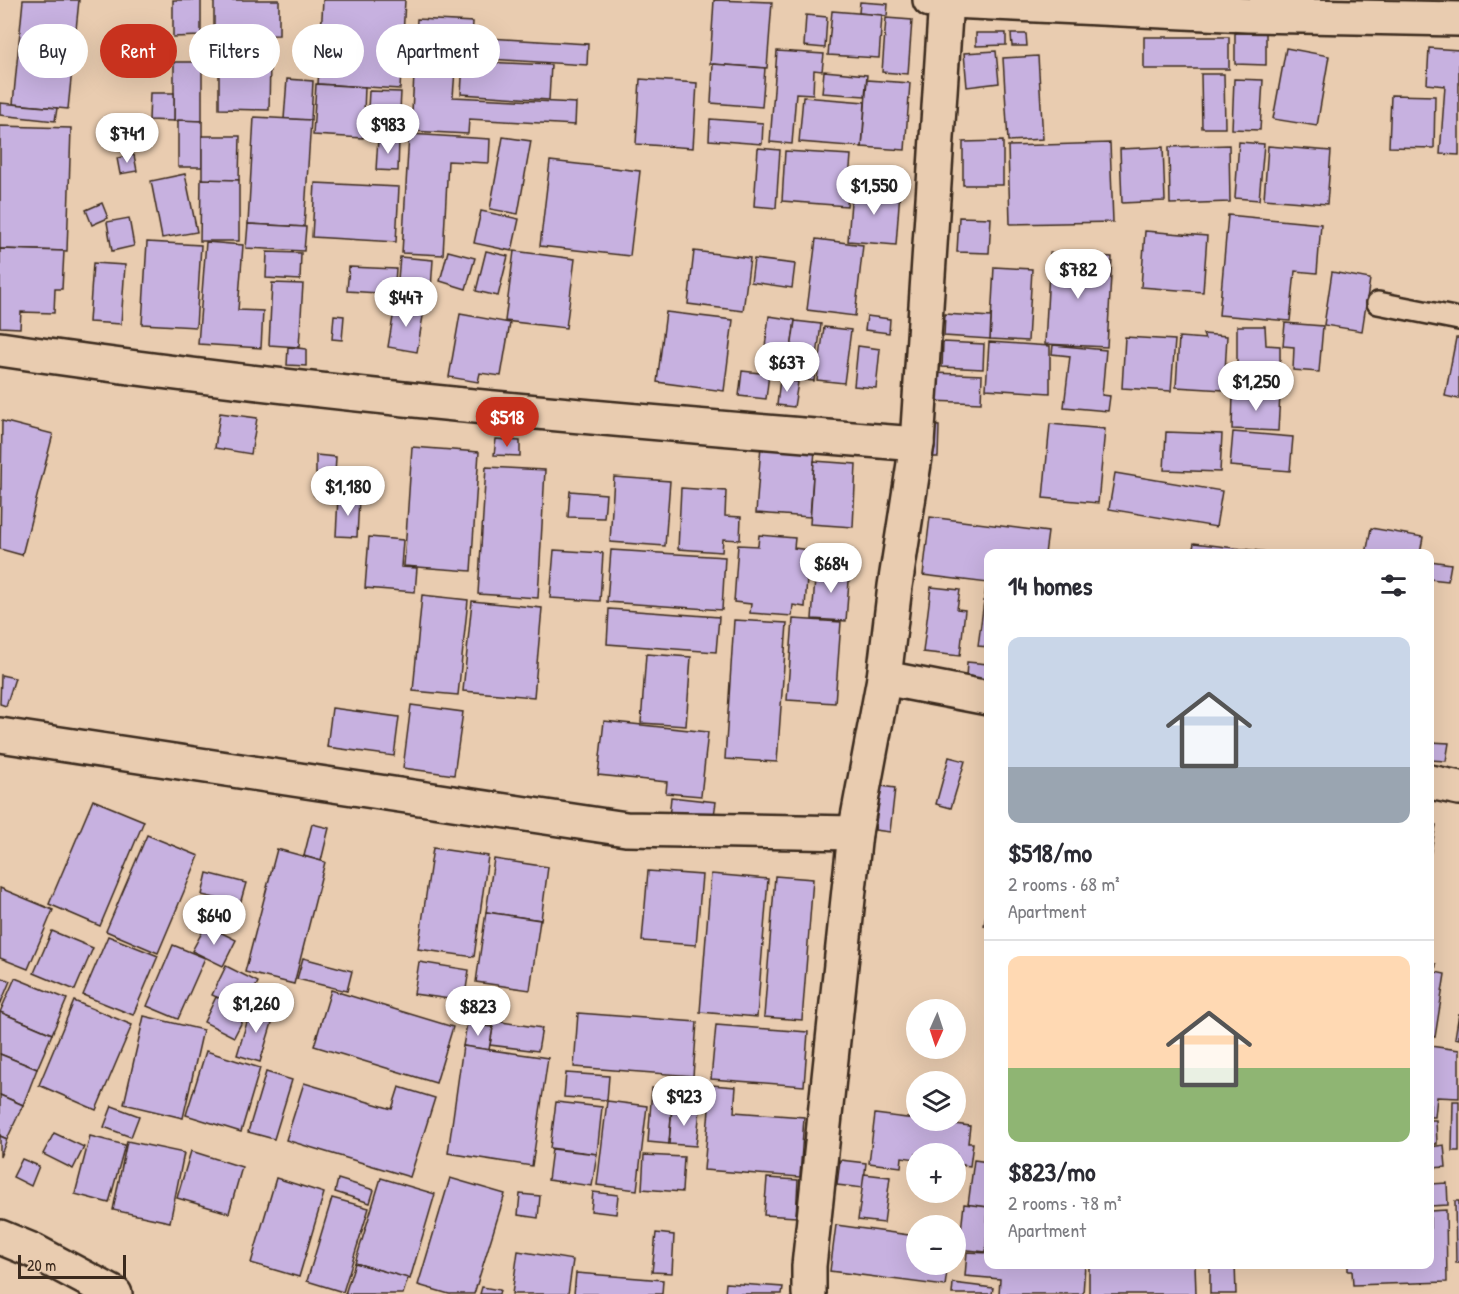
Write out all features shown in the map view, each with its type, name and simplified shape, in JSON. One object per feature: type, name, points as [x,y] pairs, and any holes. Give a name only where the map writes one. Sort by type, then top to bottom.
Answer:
[{"type":"street","points":[[809,1294],[809,1266],[855,833],[884,678],[895,585],[917,444],[940,0],[1249,8],[1459,19]]},
{"type":"street","points":[[0,349],[102,364],[519,412],[917,444]]},
{"type":"street","points":[[884,678],[984,697]]},
{"type":"street","points":[[0,735],[626,829],[855,833]]},
{"type":"street","points":[[1434,783],[1459,788]]},
{"type":"street","points":[[0,1236],[34,1251],[115,1294]]},
{"type":"lane","points":[[1378,303],[1459,319]]},
{"type":"building","points":[[23,0],[79,0],[77,24],[21,24]]},
{"type":"building","points":[[173,0],[201,0],[201,24],[189,24],[189,36],[177,37],[177,24],[173,24]]},
{"type":"building","points":[[214,0],[279,0],[279,24],[214,24]]},
{"type":"building","points":[[323,0],[405,0],[404,24],[376,24],[376,78],[401,78],[400,89],[318,84],[318,78],[364,78],[364,24],[322,24]]},
{"type":"building","points":[[714,0],[772,2],[767,68],[710,64]]},
{"type":"building","points":[[860,2],[888,4],[887,16],[859,13]]},
{"type":"building","points":[[832,11],[882,15],[879,58],[828,55]]},
{"type":"building","points":[[806,15],[827,17],[825,48],[804,46]]},
{"type":"building","points":[[886,18],[912,20],[908,74],[882,72]]},
{"type":"building","points":[[417,19],[473,22],[473,24],[417,24]]},
{"type":"building","points":[[976,33],[1006,33],[1006,45],[976,46]]},
{"type":"building","points":[[1235,33],[1266,33],[1266,65],[1235,64]]},
{"type":"building","points":[[1011,34],[1026,34],[1027,46],[1012,46]]},
{"type":"building","points":[[1144,37],[1229,37],[1229,69],[1144,69]]},
{"type":"building","points":[[500,39],[588,44],[587,65],[500,60]]},
{"type":"building","points":[[1286,48],[1329,56],[1317,126],[1273,119]]},
{"type":"building","points":[[1429,48],[1459,50],[1459,155],[1440,154],[1445,86],[1427,84]]},
{"type":"building","points":[[777,51],[824,54],[822,71],[814,70],[813,94],[796,93],[792,144],[770,142]]},
{"type":"building","points":[[996,51],[999,83],[967,87],[964,53]]},
{"type":"building","points":[[18,52],[18,78],[71,78],[68,109],[13,104]]},
{"type":"building","points":[[1038,56],[1043,139],[1008,141],[1003,58]]},
{"type":"building","points":[[177,62],[189,62],[189,78],[202,78],[202,121],[174,121],[174,78],[177,78]]},
{"type":"building","points":[[500,63],[551,65],[549,100],[461,94],[462,78],[500,78]]},
{"type":"building","points":[[713,64],[765,68],[762,107],[711,103]]},
{"type":"building","points":[[824,71],[867,75],[865,96],[822,93]]},
{"type":"building","points":[[1201,74],[1224,74],[1225,128],[1202,128]]},
{"type":"building","points":[[219,78],[270,78],[269,110],[219,109]]},
{"type":"building","points":[[414,78],[454,78],[453,97],[576,103],[575,125],[469,119],[468,134],[411,131]]},
{"type":"building","points":[[287,79],[313,81],[311,120],[284,119]]},
{"type":"building","points":[[640,79],[697,83],[693,148],[636,144]]},
{"type":"building","points":[[1234,79],[1263,80],[1260,130],[1232,129]]},
{"type":"building","points":[[867,80],[910,83],[905,150],[862,147]]},
{"type":"building","points":[[316,84],[365,87],[363,138],[313,135]]},
{"type":"building","points":[[369,91],[401,92],[400,111],[368,109]]},
{"type":"building","points":[[150,93],[174,93],[174,121],[149,120]]},
{"type":"building","points":[[1391,95],[1435,96],[1434,148],[1389,147]]},
{"type":"building","points":[[803,97],[865,102],[862,147],[799,142]]},
{"type":"building","points":[[0,103],[57,108],[55,121],[0,115]]},
{"type":"building","points":[[373,110],[404,111],[403,134],[371,132]]},
{"type":"building","points":[[254,117],[311,120],[304,227],[248,224]]},
{"type":"building","points":[[710,119],[763,123],[762,144],[709,140]]},
{"type":"building","points":[[178,120],[202,121],[202,167],[178,167]]},
{"type":"building","points":[[0,126],[71,128],[67,251],[0,249]]},
{"type":"building","points":[[409,134],[490,139],[489,163],[448,161],[443,255],[402,253]]},
{"type":"building","points":[[202,136],[240,136],[239,180],[202,180]]},
{"type":"building","points":[[503,137],[531,141],[518,214],[490,209]]},
{"type":"building","points":[[378,138],[399,140],[398,171],[376,170]]},
{"type":"building","points":[[1003,141],[1003,185],[963,185],[963,142]]},
{"type":"building","points":[[1239,142],[1264,144],[1259,200],[1235,198]]},
{"type":"building","points":[[1110,143],[1113,222],[1010,224],[1008,146]]},
{"type":"building","points":[[1229,145],[1230,202],[1170,204],[1169,147]]},
{"type":"building","points":[[1268,146],[1331,151],[1327,204],[1264,199]]},
{"type":"building","points":[[1163,147],[1165,201],[1122,203],[1120,149]]},
{"type":"building","points":[[758,148],[780,150],[776,208],[754,206]]},
{"type":"building","points":[[785,151],[851,155],[847,206],[782,201]]},
{"type":"building","points":[[134,155],[137,171],[120,174],[117,158]]},
{"type":"building","points":[[550,161],[640,171],[630,256],[540,246]]},
{"type":"building","points":[[185,174],[197,232],[162,238],[151,181]]},
{"type":"building","points":[[201,179],[239,180],[239,241],[200,241]]},
{"type":"building","points":[[315,183],[399,187],[396,242],[312,237]]},
{"type":"building","points":[[852,188],[900,191],[896,245],[848,241]]},
{"type":"building","points":[[102,203],[108,218],[92,225],[86,210]]},
{"type":"building","points":[[481,211],[519,219],[512,251],[474,243]]},
{"type":"building","points":[[1228,215],[1321,224],[1317,273],[1295,271],[1290,321],[1219,315]]},
{"type":"building","points":[[959,217],[991,218],[989,253],[957,252]]},
{"type":"building","points":[[129,218],[134,246],[112,251],[107,222]]},
{"type":"building","points":[[248,224],[306,227],[304,251],[246,248]]},
{"type":"building","points":[[1145,231],[1207,236],[1203,292],[1141,287]]},
{"type":"building","points":[[816,239],[863,245],[855,316],[807,310]]},
{"type":"building","points":[[147,242],[201,245],[196,327],[142,324]]},
{"type":"building","points":[[206,242],[243,245],[238,310],[263,311],[261,348],[198,344]]},
{"type":"building","points":[[0,249],[64,251],[62,289],[55,289],[54,313],[21,312],[20,328],[0,327]]},
{"type":"building","points":[[448,251],[475,258],[466,289],[440,281]]},
{"type":"building","points":[[486,251],[508,256],[498,296],[476,291]]},
{"type":"building","points":[[514,251],[575,259],[566,328],[505,321]]},
{"type":"building","points":[[694,251],[750,258],[743,311],[688,304]]},
{"type":"building","points":[[267,252],[301,253],[300,280],[266,278]]},
{"type":"building","points":[[1050,253],[1112,257],[1107,347],[1045,344]]},
{"type":"building","points":[[400,257],[433,260],[430,303],[396,301]]},
{"type":"building","points":[[754,259],[795,264],[792,288],[751,282]]},
{"type":"building","points":[[93,263],[125,265],[121,324],[89,322]]},
{"type":"building","points":[[349,267],[396,269],[394,294],[347,291]]},
{"type":"building","points":[[994,267],[1032,269],[1028,341],[990,339]]},
{"type":"building","points":[[1332,272],[1370,279],[1362,331],[1324,325]]},
{"type":"building","points":[[272,283],[303,284],[299,347],[269,345]]},
{"type":"building","points":[[395,305],[424,310],[417,352],[388,347]]},
{"type":"building","points":[[666,312],[733,320],[724,391],[657,382]]},
{"type":"building","points":[[460,314],[510,323],[501,376],[480,373],[478,382],[449,377]]},
{"type":"building","points":[[945,314],[991,317],[990,339],[944,336]]},
{"type":"building","points":[[334,315],[344,316],[342,340],[332,339]]},
{"type":"building","points":[[769,316],[795,320],[788,373],[762,370]]},
{"type":"building","points":[[867,316],[890,319],[889,333],[865,330]]},
{"type":"building","points":[[795,321],[821,324],[814,381],[787,378]]},
{"type":"building","points":[[1285,323],[1323,326],[1319,372],[1293,370],[1294,347],[1283,346]]},
{"type":"building","points":[[1237,326],[1265,326],[1266,345],[1280,346],[1280,389],[1237,388]]},
{"type":"building","points":[[824,327],[851,330],[844,383],[817,380]]},
{"type":"building","points":[[1203,334],[1227,336],[1224,390],[1176,387],[1179,337],[1205,339]]},
{"type":"building","points":[[1125,337],[1175,340],[1171,391],[1122,388]]},
{"type":"building","points":[[1456,338],[1459,338],[1459,399],[1445,396]]},
{"type":"building","points":[[943,342],[984,344],[983,369],[942,367]]},
{"type":"building","points":[[989,342],[1050,346],[1050,393],[986,389]]},
{"type":"building","points":[[1053,345],[1106,350],[1102,395],[1110,396],[1108,411],[1064,407],[1070,356],[1052,354]]},
{"type":"building","points":[[858,346],[880,349],[876,388],[854,386]]},
{"type":"building","points":[[288,347],[306,349],[306,366],[287,365]]},
{"type":"building","points":[[742,371],[769,374],[766,399],[739,396]]},
{"type":"building","points":[[934,373],[982,375],[981,403],[932,401]]},
{"type":"building","points":[[780,379],[798,382],[794,407],[777,405]]},
{"type":"building","points":[[1233,393],[1280,394],[1278,431],[1232,429]]},
{"type":"building","points":[[220,413],[257,418],[251,454],[215,448]]},
{"type":"building","points":[[2,421],[53,434],[22,555],[0,549]]},
{"type":"building","points":[[1050,424],[1105,429],[1098,503],[1043,498]]},
{"type":"building","points":[[928,425],[939,426],[938,457],[927,457]]},
{"type":"building","points":[[1166,432],[1222,434],[1220,472],[1164,470]]},
{"type":"building","points":[[1233,432],[1293,437],[1290,471],[1230,466]]},
{"type":"building","points":[[496,439],[520,441],[520,456],[494,455]]},
{"type":"building","points":[[761,445],[815,449],[810,517],[756,513]]},
{"type":"building","points":[[412,447],[479,452],[471,571],[404,566]]},
{"type":"building","points":[[316,455],[336,457],[335,475],[316,474]]},
{"type":"building","points":[[814,461],[856,464],[853,527],[810,524]]},
{"type":"building","points":[[486,467],[545,470],[538,598],[478,594]]},
{"type":"building","points":[[1115,473],[1222,491],[1216,527],[1109,509]]},
{"type":"building","points":[[614,477],[670,481],[665,546],[610,542]]},
{"type":"building","points":[[315,481],[330,482],[329,496],[314,495]]},
{"type":"building","points":[[681,488],[726,491],[725,516],[741,517],[740,540],[723,539],[722,552],[678,549]]},
{"type":"building","points":[[570,491],[606,494],[604,518],[568,517]]},
{"type":"building","points":[[338,497],[359,498],[357,537],[336,536]]},
{"type":"building","points":[[930,517],[1048,532],[1046,549],[984,549],[984,583],[923,575]]},
{"type":"building","points":[[1371,528],[1423,537],[1421,549],[1367,549]]},
{"type":"building","points":[[759,535],[795,538],[794,548],[809,550],[805,607],[793,605],[792,616],[750,613],[751,604],[734,602],[738,545],[758,546]]},
{"type":"building","points":[[369,537],[403,540],[401,567],[417,568],[415,592],[365,588]]},
{"type":"building","points":[[1194,543],[1243,549],[1193,549]]},
{"type":"building","points":[[554,550],[603,553],[600,601],[550,598]]},
{"type":"building","points":[[611,550],[725,557],[722,610],[607,602]]},
{"type":"building","points":[[1434,562],[1451,564],[1448,581],[1434,579]]},
{"type":"building","points":[[816,566],[850,568],[846,621],[812,619]]},
{"type":"building","points":[[931,587],[960,590],[957,609],[965,610],[960,656],[923,652]]},
{"type":"building","points":[[422,595],[468,600],[458,695],[413,691]]},
{"type":"building","points":[[472,601],[542,608],[534,697],[463,691]]},
{"type":"building","points":[[984,601],[984,647],[978,646]]},
{"type":"building","points":[[609,609],[719,617],[716,652],[607,644]]},
{"type":"building","points":[[793,619],[841,622],[835,703],[787,700]]},
{"type":"building","points":[[734,620],[787,623],[777,762],[725,759]]},
{"type":"building","points":[[646,654],[691,657],[686,726],[641,723]]},
{"type":"building","points":[[967,662],[984,664],[984,680],[966,678]]},
{"type":"building","points":[[1,675],[15,678],[6,706],[0,704]]},
{"type":"building","points":[[411,705],[463,712],[454,775],[403,768]]},
{"type":"building","points":[[332,708],[399,717],[394,756],[327,747]]},
{"type":"building","points":[[604,721],[708,732],[701,796],[666,793],[667,782],[598,775]]},
{"type":"building","points":[[1434,742],[1449,743],[1446,761],[1434,760]]},
{"type":"building","points":[[949,757],[965,761],[951,808],[936,804]]},
{"type":"building","points":[[881,786],[895,788],[890,832],[875,830]]},
{"type":"building","points":[[671,797],[716,802],[713,822],[669,818]]},
{"type":"building","points":[[93,800],[144,821],[100,926],[49,904]]},
{"type":"building","points":[[312,824],[329,828],[321,861],[304,856]]},
{"type":"building","points":[[147,835],[199,856],[158,953],[106,931]]},
{"type":"building","points":[[433,848],[488,856],[474,957],[418,949]]},
{"type":"building","points":[[277,849],[325,862],[294,984],[245,972]]},
{"type":"building","points":[[494,859],[548,867],[541,920],[486,912]]},
{"type":"building","points":[[648,871],[702,875],[696,945],[642,941]]},
{"type":"building","points":[[207,873],[246,883],[240,904],[202,895]]},
{"type":"building","points":[[711,874],[768,879],[757,1017],[700,1012]]},
{"type":"building","points":[[775,876],[813,879],[802,1020],[764,1017]]},
{"type":"building","points":[[0,888],[53,910],[28,969],[0,958]]},
{"type":"building","points":[[486,912],[540,920],[530,990],[476,982]]},
{"type":"building","points":[[206,925],[236,940],[223,966],[192,951]]},
{"type":"building","points":[[52,931],[93,948],[75,990],[34,973]]},
{"type":"building","points":[[108,936],[158,956],[133,1015],[83,995]]},
{"type":"building","points":[[173,945],[205,958],[178,1019],[147,1006]]},
{"type":"building","points":[[303,958],[352,971],[347,991],[297,979]]},
{"type":"building","points":[[419,962],[469,970],[464,1001],[414,994]]},
{"type":"building","points":[[1434,964],[1436,964],[1435,972],[1445,974],[1435,1037]]},
{"type":"building","points":[[226,966],[258,982],[244,1010],[212,995]]},
{"type":"building","points":[[0,977],[10,981],[0,1005]]},
{"type":"building","points":[[15,978],[67,999],[52,1034],[0,1012]]},
{"type":"building","points":[[331,990],[453,1027],[436,1083],[314,1046]]},
{"type":"building","points":[[216,997],[247,1012],[234,1037],[204,1022]]},
{"type":"building","points":[[74,1001],[132,1025],[96,1110],[39,1085]]},
{"type":"building","points":[[252,1006],[275,1013],[260,1062],[237,1055]]},
{"type":"building","points":[[0,1012],[52,1034],[37,1069],[0,1054]]},
{"type":"building","points":[[578,1013],[697,1022],[693,1076],[574,1067]]},
{"type":"building","points":[[1459,1013],[1459,1039],[1455,1038]]},
{"type":"building","points":[[144,1016],[203,1030],[183,1118],[124,1104]]},
{"type":"building","points":[[494,1021],[542,1028],[538,1051],[490,1045]]},
{"type":"building","points":[[467,1024],[493,1027],[489,1050],[463,1046]]},
{"type":"building","points":[[716,1025],[808,1032],[804,1086],[711,1079]]},
{"type":"building","points":[[463,1046],[548,1058],[532,1166],[448,1153]]},
{"type":"building","points":[[1434,1047],[1459,1050],[1459,1098],[1437,1097],[1435,1117]]},
{"type":"building","points":[[206,1051],[260,1068],[241,1132],[186,1115]]},
{"type":"building","points":[[0,1054],[37,1069],[23,1105],[0,1095]]},
{"type":"building","points":[[266,1072],[292,1080],[274,1139],[248,1132]]},
{"type":"building","points":[[566,1073],[609,1076],[607,1100],[564,1097]]},
{"type":"building","points":[[304,1083],[392,1109],[399,1087],[435,1098],[410,1177],[286,1140]]},
{"type":"building","points":[[711,1085],[736,1087],[734,1112],[804,1117],[800,1177],[704,1170]]},
{"type":"building","points":[[652,1088],[673,1090],[669,1144],[648,1142]]},
{"type":"building","points":[[0,1095],[23,1105],[7,1139],[0,1136]]},
{"type":"building","points":[[607,1101],[647,1106],[637,1190],[597,1185]]},
{"type":"building","points":[[1453,1101],[1459,1101],[1459,1151],[1452,1151]]},
{"type":"building","points":[[556,1102],[602,1107],[597,1154],[550,1148]]},
{"type":"building","points":[[112,1106],[139,1116],[131,1137],[104,1127]]},
{"type":"building","points":[[672,1108],[700,1110],[696,1146],[669,1144]]},
{"type":"building","points":[[875,1114],[906,1118],[906,1131],[966,1131],[966,1125],[970,1126],[968,1143],[973,1143],[970,1166],[966,1165],[966,1143],[906,1143],[906,1158],[902,1157],[901,1167],[869,1163]]},
{"type":"building","points":[[1434,1120],[1436,1120],[1437,1144],[1434,1144]]},
{"type":"building","points":[[54,1133],[84,1147],[73,1169],[43,1154]]},
{"type":"building","points":[[0,1136],[7,1139],[0,1157]]},
{"type":"building","points":[[90,1136],[125,1145],[109,1203],[75,1194]]},
{"type":"building","points":[[127,1141],[184,1153],[170,1222],[113,1210]]},
{"type":"building","points":[[1444,1145],[1446,1167],[1434,1168],[1434,1146]]},
{"type":"building","points":[[552,1149],[597,1154],[592,1186],[548,1180]]},
{"type":"building","points":[[191,1151],[242,1167],[229,1213],[177,1198]]},
{"type":"building","points":[[644,1155],[684,1157],[682,1192],[642,1189]]},
{"type":"building","points":[[22,1159],[39,1166],[31,1186],[13,1177]]},
{"type":"building","points":[[840,1160],[866,1163],[863,1188],[837,1185]]},
{"type":"building","points":[[974,1160],[984,1161],[984,1207],[968,1205]]},
{"type":"building","points":[[864,1174],[890,1177],[884,1223],[858,1220]]},
{"type":"building","points":[[276,1178],[324,1193],[299,1277],[251,1263]]},
{"type":"building","points":[[381,1178],[435,1194],[410,1279],[355,1263]]},
{"type":"building","points":[[450,1178],[505,1194],[474,1294],[449,1294],[418,1285]]},
{"type":"building","points":[[767,1178],[798,1180],[796,1217],[764,1215]]},
{"type":"building","points":[[338,1179],[374,1190],[370,1203],[335,1192]]},
{"type":"building","points":[[1447,1183],[1448,1205],[1434,1206],[1434,1184]]},
{"type":"building","points":[[593,1192],[618,1195],[616,1214],[591,1211]]},
{"type":"building","points":[[520,1194],[540,1196],[538,1218],[518,1215]]},
{"type":"building","points":[[332,1198],[369,1208],[343,1292],[307,1281]]},
{"type":"building","points":[[1455,1201],[1459,1201],[1459,1263],[1456,1263]]},
{"type":"building","points":[[964,1204],[984,1206],[984,1252],[966,1250]]},
{"type":"building","points":[[1446,1210],[1447,1282],[1353,1285],[1352,1271],[1348,1269],[1434,1269],[1434,1211]]},
{"type":"building","points":[[836,1225],[906,1235],[906,1275],[946,1275],[945,1286],[830,1271]]},
{"type":"building","points":[[656,1233],[674,1235],[672,1273],[652,1272]]},
{"type":"building","points":[[518,1251],[573,1260],[568,1294],[512,1294]]},
{"type":"building","points":[[967,1252],[984,1253],[984,1269],[1085,1269],[1083,1294],[999,1294],[1000,1279],[965,1276]]},
{"type":"building","points":[[355,1263],[408,1278],[403,1294],[345,1294]]},
{"type":"building","points":[[1089,1269],[1195,1269],[1196,1294],[1089,1294]]},
{"type":"building","points":[[1210,1269],[1235,1269],[1236,1294],[1210,1294]]},
{"type":"building","points":[[576,1273],[663,1280],[662,1294],[574,1294]]},
{"type":"building","points":[[726,1283],[783,1287],[782,1294],[725,1294]]},
{"type":"building","points":[[953,1283],[993,1288],[992,1294],[952,1294]]},
{"type":"building","points":[[482,1287],[500,1290],[499,1294],[480,1294]]}]
